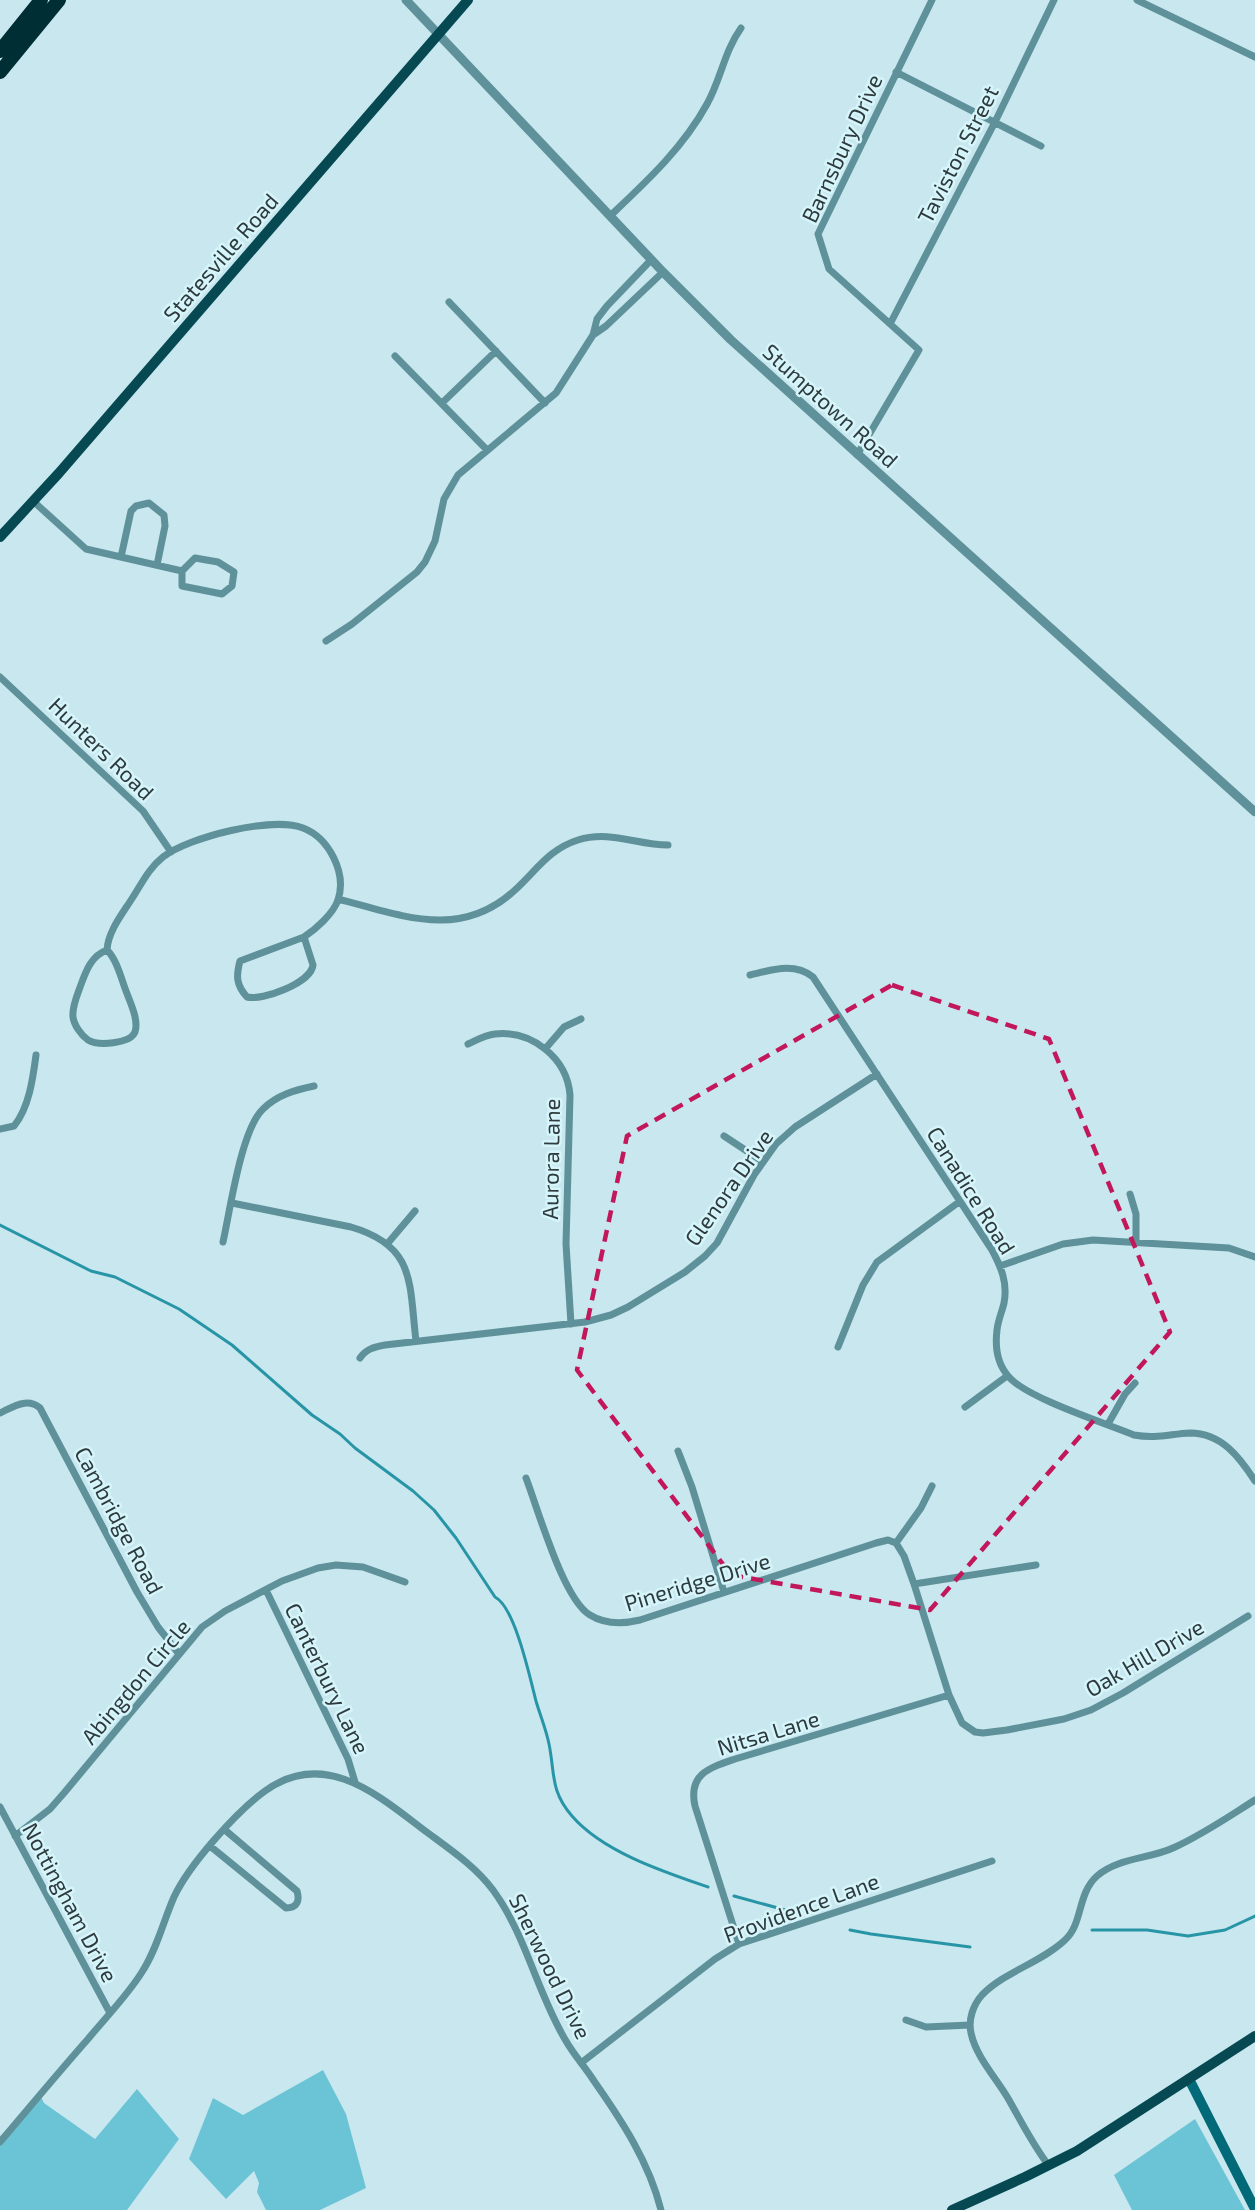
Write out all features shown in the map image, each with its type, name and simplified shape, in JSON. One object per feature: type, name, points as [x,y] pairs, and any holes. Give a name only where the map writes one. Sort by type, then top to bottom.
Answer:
[{"type":"highway","points":[[0,51],[41,0]]},
{"type":"highway","points":[[0,72],[59,0]]},
{"type":"main road","name":"Statesville Road","points":[[0,537],[468,0]]},
{"type":"main road","points":[[952,2210],[1077,2151],[1255,2036]]},
{"type":"main road","points":[[1189,2079],[1255,2209]]},
{"type":"street","name":"Stumptown Road","points":[[406,0],[651,260],[731,340],[1255,812]]},
{"type":"street","name":"Barnsbury Drive","points":[[857,455],[919,350],[829,268],[818,234],[932,0]]},
{"type":"street","name":"Taviston Street","points":[[890,324],[1054,0]]},
{"type":"street","points":[[1137,0],[1255,57]]},
{"type":"street","points":[[610,216],[658,170],[694,126],[708,103],[728,50],[741,28]]},
{"type":"street","points":[[896,72],[1041,146]]},
{"type":"street","points":[[326,641],[352,624],[417,572],[425,562],[435,541],[447,490],[458,475],[556,393],[593,334],[597,319],[651,260]]},
{"type":"street","points":[[593,334],[606,326],[663,272]]},
{"type":"street","points":[[449,302],[545,403]]},
{"type":"street","points":[[442,403],[496,351]]},
{"type":"street","points":[[395,356],[487,450]]},
{"type":"street","points":[[33,501],[86,549],[182,571]]},
{"type":"street","points":[[121,557],[131,511],[136,506],[149,503],[164,515],[165,526],[157,565]]},
{"type":"street","points":[[195,558],[218,562],[234,572],[232,586],[222,594],[182,586],[182,571],[195,558]]},
{"type":"street","name":"Hunters Road","points":[[0,677],[143,811],[171,852]]},
{"type":"street","points":[[107,950],[114,958],[135,1027],[133,1035],[118,1042],[93,1042],[82,1035],[73,1017],[86,972],[95,957],[107,950],[113,930],[157,862],[171,852],[212,835],[278,824],[291,824],[312,833],[329,849],[339,876],[338,899],[323,920],[304,937],[240,962],[238,985],[247,997],[262,998],[306,978],[313,965],[304,937]]},
{"type":"street","points":[[338,899],[431,921],[457,919],[484,911],[503,900],[553,851],[579,840],[605,835],[650,844],[668,845]]},
{"type":"street","name":"Canadice Road","points":[[750,975],[781,968],[792,968],[802,970],[813,977],[960,1202],[1000,1266],[1005,1290],[997,1327],[997,1350],[1007,1376]]},
{"type":"street","points":[[545,1049],[564,1027],[581,1019]]},
{"type":"street","name":"Aurora Lane","points":[[468,1044],[486,1036],[498,1034],[521,1037],[545,1049],[564,1069],[568,1079],[570,1095],[566,1244],[571,1324]]},
{"type":"street","points":[[0,1129],[14,1126],[20,1119],[34,1075],[36,1055]]},
{"type":"street","name":"Glenora Drive","points":[[360,1358],[372,1348],[571,1324],[599,1319],[628,1307],[685,1272],[717,1243],[762,1161],[785,1135],[877,1074]]},
{"type":"street","points":[[224,1242],[247,1136],[255,1117],[276,1099],[314,1086]]},
{"type":"street","points":[[724,1136],[762,1161]]},
{"type":"street","points":[[1130,1194],[1136,1214],[1136,1243]]},
{"type":"street","points":[[838,1347],[863,1285],[877,1262],[960,1202]]},
{"type":"street","points":[[232,1203],[351,1227],[368,1232],[388,1243],[406,1269],[416,1341]]},
{"type":"street","points":[[388,1243],[415,1211]]},
{"type":"street","points":[[1000,1266],[1078,1241],[1229,1248],[1255,1255]]},
{"type":"street","points":[[965,1407],[1007,1376],[1032,1394],[1134,1434],[1148,1437],[1189,1433],[1206,1435],[1231,1449],[1255,1481]]},
{"type":"street","points":[[1108,1424],[1118,1403],[1135,1383]]},
{"type":"street","name":"Cambridge Road","points":[[0,1413],[21,1403],[31,1403],[40,1408],[146,1608],[179,1654]]},
{"type":"street","points":[[678,1451],[693,1487],[723,1592]]},
{"type":"street","name":"Pineridge Drive","points":[[526,1478],[562,1572],[578,1604],[590,1615],[606,1622],[628,1622],[876,1543],[888,1540],[896,1543]]},
{"type":"street","points":[[896,1543],[921,1508],[932,1486]]},
{"type":"street","name":"Oak Hill Drive","points":[[896,1543],[914,1584],[949,1695],[962,1723],[975,1732],[983,1733],[1064,1719],[1100,1706],[1248,1616]]},
{"type":"street","name":"Abingdon Circle","points":[[15,1836],[50,1809],[179,1654],[213,1619],[302,1572],[336,1565],[372,1569],[405,1581]]},
{"type":"street","points":[[914,1584],[1036,1565]]},
{"type":"street","name":"Canterbury Lane","points":[[266,1590],[348,1759],[355,1782]]},
{"type":"street","name":"Nitsa Lane","points":[[738,1944],[695,1806],[693,1790],[699,1778],[716,1766],[735,1759],[949,1695]]},
{"type":"street","name":"Sherwood Drive","points":[[0,2142],[142,1972],[178,1889],[210,1846],[266,1790],[289,1778],[314,1773],[355,1782],[367,1789],[451,1851],[489,1885],[510,1919],[559,2028],[627,2131],[641,2158],[661,2210]]},
{"type":"street","points":[[1049,2166],[1031,2140],[977,2048],[970,2025],[973,2011],[983,1995],[1068,1937],[1075,1924],[1082,1899],[1098,1875],[1116,1864],[1173,1848],[1255,1800]]},
{"type":"street","name":"Nottingham Drive","points":[[0,1807],[110,2013]]},
{"type":"street","points":[[210,1846],[286,1908],[292,1908],[298,1904],[297,1891],[225,1830]]},
{"type":"street","name":"Providence Lane","points":[[581,2063],[715,1959],[738,1944],[992,1861]]},
{"type":"street","points":[[906,2020],[926,2027],[970,2025]]},
{"type":"highlighted area","points":[[892,985],[1049,1039],[1170,1332],[930,1610],[731,1575],[577,1370],[627,1136]]},
{"type":"shaded area","points":[[323,2070],[346,2114],[366,2188],[320,2210],[266,2210],[257,2192],[259,2183],[254,2171],[226,2199],[189,2159],[213,2098],[243,2115]]},
{"type":"shaded area","points":[[137,2089],[179,2139],[127,2210],[0,2210],[0,2142],[40,2095],[44,2103],[95,2139]]},
{"type":"shaded area","points":[[1195,2119],[1245,2210],[1132,2210],[1114,2175]]},
{"type":"waterway","points":[[0,1225],[91,1271],[115,1277],[179,1309],[232,1345],[312,1415],[340,1434],[434,1510],[509,1614],[526,1661],[548,1738],[554,1782],[565,1807],[585,1829],[617,1850],[654,1867],[708,1887]]},
{"type":"waterway","points":[[734,1896],[800,1914]]},
{"type":"waterway","points":[[1092,1930],[1147,1930],[1188,1936],[1225,1930],[1255,1916]]},
{"type":"waterway","points":[[850,1930],[970,1947]]}]
